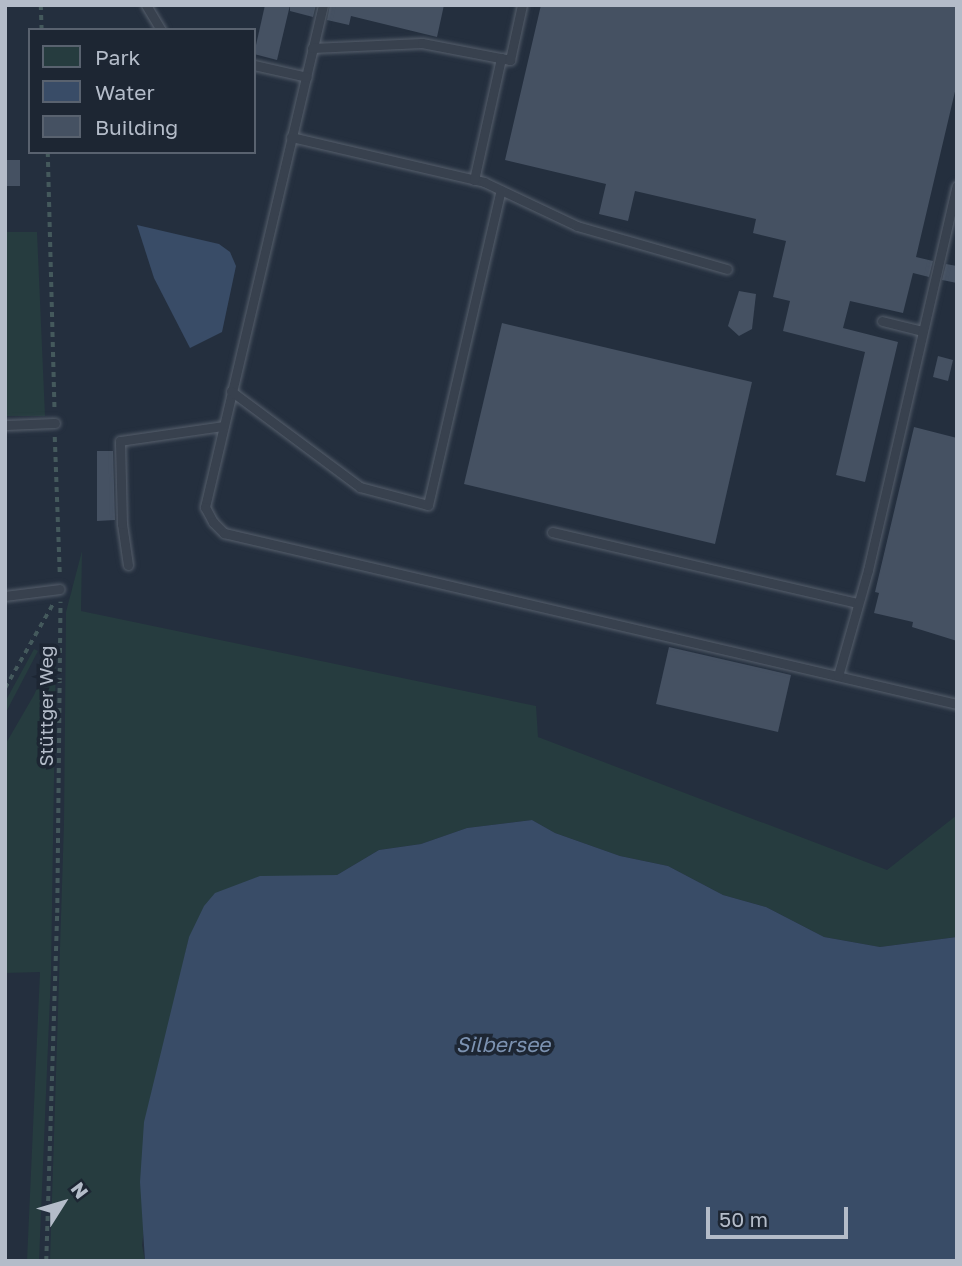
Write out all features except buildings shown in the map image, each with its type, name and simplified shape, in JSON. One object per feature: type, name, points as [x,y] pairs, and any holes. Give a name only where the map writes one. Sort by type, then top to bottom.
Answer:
[{"type":"lane","points":[[146,5],[160,28]]},
{"type":"lane","points":[[323,5],[205,507],[213,522],[224,533],[957,704]]},
{"type":"lane","points":[[312,48],[422,43],[510,60],[522,5]]},
{"type":"lane","points":[[474,180],[501,58]]},
{"type":"lane","points":[[256,65],[307,77]]},
{"type":"lane","points":[[291,137],[474,180],[577,226],[727,269]]},
{"type":"lane","points":[[838,676],[858,603],[957,186]]},
{"type":"lane","points":[[231,391],[360,487],[428,505],[501,190]]},
{"type":"lane","points":[[882,321],[922,331]]},
{"type":"lane","points":[[5,425],[55,423]]},
{"type":"lane","points":[[128,565],[122,524],[120,441],[223,426]]},
{"type":"lane","points":[[552,532],[858,603]]},
{"type":"lane","points":[[5,596],[60,589]]},
{"type":"path","points":[[41,5],[42,28]]},
{"type":"path","name":"Stüttger Weg","points":[[46,1261],[57,899],[60,589],[48,154]]},
{"type":"path","points":[[5,688],[60,589]]},
{"type":"green space","points":[[5,232],[37,232],[45,416],[5,416]]},
{"type":"green space","points":[[82,551],[81,611],[536,706],[538,737],[887,870],[957,815],[957,937],[880,947],[824,937],[766,907],[723,895],[668,866],[620,856],[555,833],[532,820],[467,828],[421,844],[379,850],[337,875],[312,877],[189,937],[172,1017],[142,1245],[145,1261],[50,1261],[64,823],[66,612]]},
{"type":"green space","points":[[56,646],[51,973],[39,1261],[27,1261],[40,972],[5,973],[5,745],[34,695]]},
{"type":"green space","points":[[34,649],[38,651],[5,714],[5,702]]},
{"type":"water","points":[[137,225],[219,244],[230,252],[236,266],[222,332],[190,348],[154,278]]},
{"type":"water","name":"Silbersee","points":[[532,820],[555,833],[620,856],[668,866],[723,895],[766,907],[824,937],[880,947],[957,937],[957,1261],[145,1261],[140,1182],[144,1122],[189,937],[204,906],[215,893],[260,876],[337,875],[379,850],[421,844],[467,828]]}]
